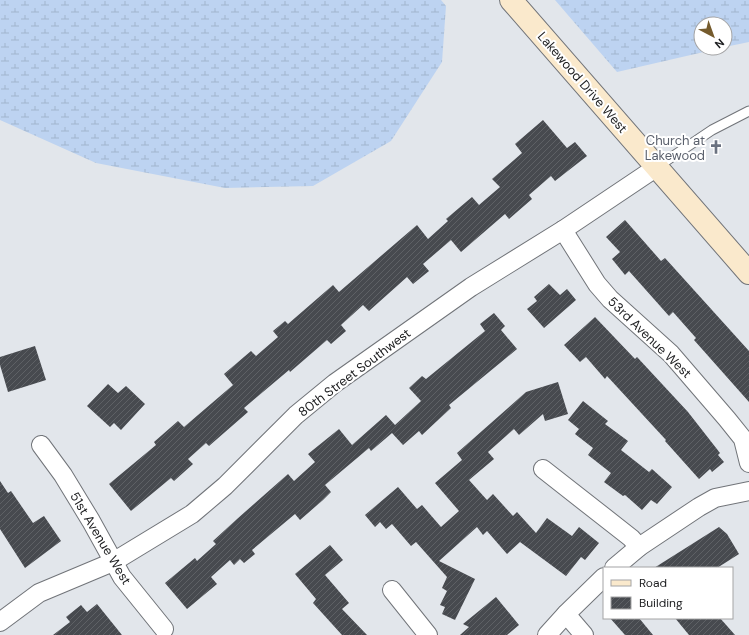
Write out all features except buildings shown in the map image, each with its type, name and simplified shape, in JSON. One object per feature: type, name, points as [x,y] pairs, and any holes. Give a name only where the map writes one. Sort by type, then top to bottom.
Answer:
[{"type":"main road","name":"Lakewood Drive West","points":[[511,0],[749,273]]},
{"type":"street","name":"80th Street Southwest","points":[[0,622],[39,593],[113,562],[192,514],[224,486],[296,415],[335,383],[471,287],[563,230],[657,167]]},
{"type":"street","name":"53rd Avenue West","points":[[563,230],[597,284],[610,299],[672,354],[727,419],[742,439],[749,463]]},
{"type":"street","name":"51st Avenue West","points":[[41,445],[67,481],[122,577],[164,630]]},
{"type":"street","points":[[543,469],[631,538],[639,547]]},
{"type":"street","points":[[615,567],[639,547],[715,498],[749,491]]},
{"type":"street","points":[[547,635],[566,614],[603,579]]},
{"type":"street","points":[[392,590],[428,635]]},
{"type":"street","points":[[566,614],[584,635]]},
{"type":"lane","points":[[657,167],[712,130],[749,111]]},
{"type":"green space","points":[[0,0],[441,0],[446,6],[442,62],[391,141],[313,186],[225,188],[96,163],[0,120]]},
{"type":"green space","points":[[555,0],[749,0],[749,42],[733,45],[733,16],[693,16],[693,54],[617,72]]},
{"type":"place","name":"Church at Lakewood","points":[[716,147]]}]
